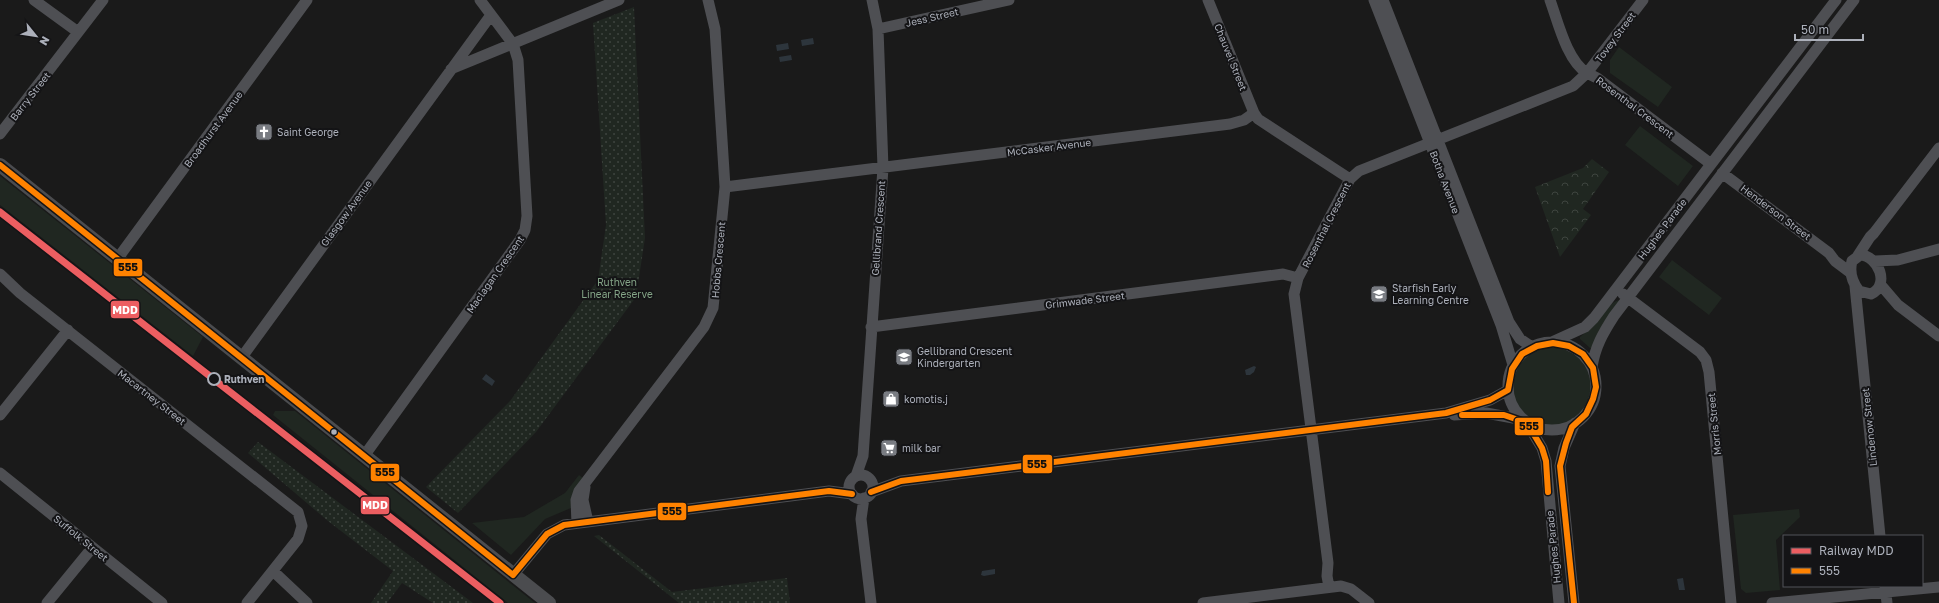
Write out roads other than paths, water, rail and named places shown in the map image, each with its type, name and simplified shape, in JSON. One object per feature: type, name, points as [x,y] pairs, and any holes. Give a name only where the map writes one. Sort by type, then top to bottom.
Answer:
[{"type":"main road","points":[[0,164],[549,603]]},
{"type":"street","points":[[34,0],[78,32]]},
{"type":"street","name":"Barry Street","points":[[0,134],[103,0]]},
{"type":"street","name":"Broadhurst Avenue","points":[[118,258],[307,0]]},
{"type":"street","name":"Maclagan Crescent","points":[[364,456],[492,279],[525,230],[527,216],[518,60],[513,44],[480,0]]},
{"type":"street","points":[[450,69],[619,0]]},
{"type":"street","name":"Hobbs Crescent","points":[[582,522],[584,489],[587,481],[704,327],[713,308],[726,187],[715,29],[708,0]]},
{"type":"street","name":"Gellibrand Crescent","points":[[861,479],[882,168],[878,29],[872,0]]},
{"type":"street","name":"Jess Street","points":[[878,29],[1009,0]]},
{"type":"street","name":"Chauvel Street","points":[[1208,0],[1254,113]]},
{"type":"street","points":[[1550,0],[1573,60],[1587,73]]},
{"type":"street","name":"Tovey Street","points":[[1587,73],[1643,0]]},
{"type":"street","name":"Hughes Parade","points":[[1552,342],[1585,327],[1616,289],[1836,0]]},
{"type":"street","name":"Hughes Parade","points":[[1592,367],[1595,349],[1600,337],[1628,297],[1854,0]]},
{"type":"street","name":"Botha Avenue","points":[[1380,2],[1477,252],[1513,365]]},
{"type":"street","name":"Glasgow Avenue","points":[[242,358],[450,69],[491,15]]},
{"type":"street","name":"Rosenthal Crescent","points":[[1332,587],[1327,576],[1328,562],[1294,294],[1298,278],[1350,179],[1359,171],[1573,86],[1587,73],[1597,78],[1711,164]]},
{"type":"street","points":[[1760,100],[1771,109]]},
{"type":"street","points":[[1254,113],[1258,119],[1350,179]]},
{"type":"street","name":"McCasker Avenue","points":[[726,187],[1230,124],[1244,120],[1254,113]]},
{"type":"street","points":[[1939,148],[1870,237],[1851,267],[1851,273],[1855,286],[1859,291],[1898,305],[1939,336]]},
{"type":"street","name":"Henderson Street","points":[[1722,173],[1829,253],[1835,261],[1851,273]]},
{"type":"street","points":[[1874,233],[1870,247],[1873,259],[1880,280],[1898,305]]},
{"type":"street","points":[[1856,257],[1865,255],[1873,259],[1898,260],[1939,249]]},
{"type":"street","name":"Botha Avenue","points":[[1477,252],[1509,322],[1520,339],[1532,347]]},
{"type":"street","name":"Henderson Street","points":[[1829,253],[1856,257]]},
{"type":"street","points":[[1870,294],[1877,290],[1880,280],[1887,267],[1898,260]]},
{"type":"street","name":"Macartney Street","points":[[0,274],[20,293],[294,508],[301,522],[301,530],[298,539],[270,574]]},
{"type":"street","name":"Grimwade Street","points":[[871,327],[1283,274],[1298,278]]},
{"type":"street","name":"Lindenow Street","points":[[1855,286],[1880,535]]},
{"type":"street","name":"Morris Street","points":[[1616,289],[1700,352],[1706,360],[1709,372],[1731,603]]},
{"type":"street","name":"Lindenow Street","points":[[1859,318],[1870,294]]},
{"type":"street","points":[[0,415],[68,330]]},
{"type":"street","points":[[1446,413],[1460,415],[1486,413],[1526,422],[1538,428],[1551,430],[1564,428],[1575,423],[1590,408],[1594,398],[1595,377],[1592,367],[1585,357],[1576,349],[1564,344],[1552,342],[1532,347],[1521,354],[1513,365],[1508,380],[1510,401],[1516,412],[1526,422]]},
{"type":"street","points":[[513,575],[547,534],[564,525],[829,491],[861,479],[901,482],[1446,413],[1499,396],[1508,390]]},
{"type":"street","points":[[1485,401],[1486,413]]},
{"type":"street","name":"Hughes Parade","points":[[1526,422],[1542,448],[1546,461],[1559,603]]},
{"type":"street","name":"Hughes Parade","points":[[1574,603],[1560,466],[1564,448],[1575,423]]},
{"type":"street","name":"Suffolk Street","points":[[0,473],[162,603]]},
{"type":"street","points":[[861,479],[849,487],[861,519],[871,603]]},
{"type":"street","points":[[861,479],[872,484],[861,519]]},
{"type":"street","points":[[829,491],[852,495],[858,498],[901,482]]},
{"type":"street","points":[[47,603],[92,548]]},
{"type":"street","points":[[247,603],[270,574],[307,603]]},
{"type":"street","points":[[1204,603],[1341,586],[1351,589],[1369,603]]},
{"type":"street","points":[[1772,603],[1886,594],[1939,587]]},
{"type":"rail line","name":"MDD","points":[[0,212],[500,603]]},
{"type":"place","name":"Saint George","points":[[264,132]]},
{"type":"place","name":"Starfish Early Learning Centre","points":[[1379,294]]},
{"type":"place","name":"Gellibrand Crescent Kindergarten","points":[[904,357]]},
{"type":"place","name":"Ruthven","points":[[214,379]]},
{"type":"place","name":"komotis.j","points":[[891,399]]},
{"type":"place","name":"milk bar","points":[[889,448]]},
{"type":"park label","name":"Ruthven Linear Reserve","points":[[617,288]]}]
